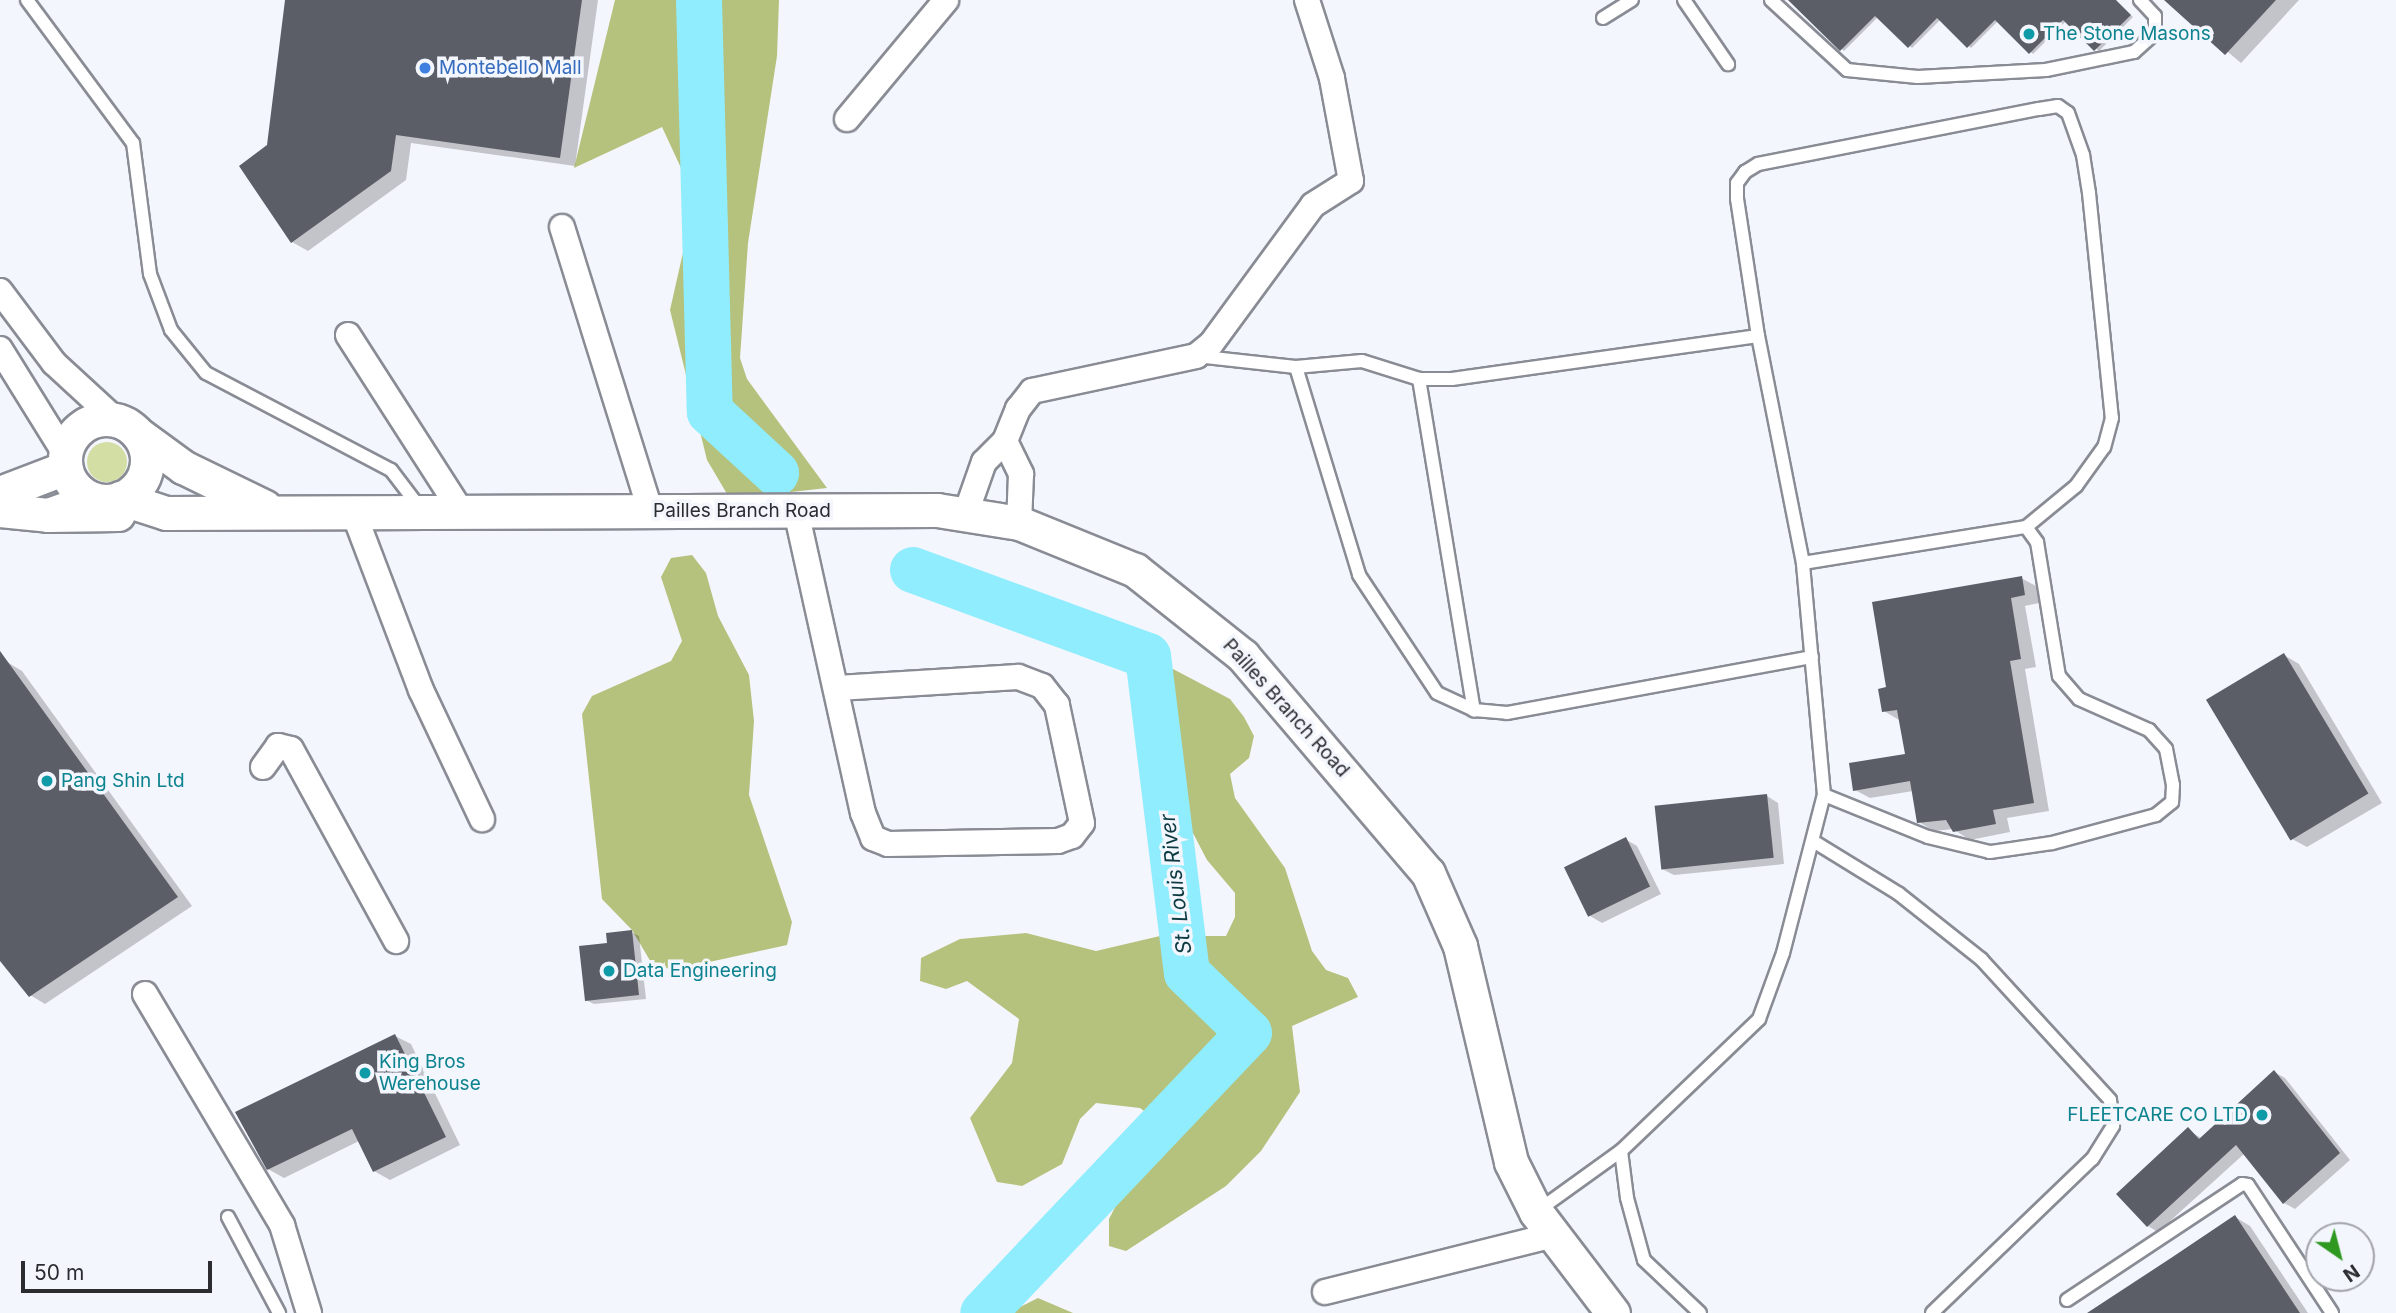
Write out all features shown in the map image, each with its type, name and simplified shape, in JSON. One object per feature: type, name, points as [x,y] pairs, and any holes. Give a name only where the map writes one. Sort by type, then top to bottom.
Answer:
[{"type":"main road","points":[[0,494],[65,461],[77,430],[89,423],[127,427],[145,448],[142,478],[106,499],[48,515]]},
{"type":"main road","name":"Pailles Branch Road","points":[[127,427],[183,467],[271,510]]},
{"type":"main road","points":[[65,461],[75,487],[106,499]]},
{"type":"main road","name":"Pailles Branch Road","points":[[106,499],[166,513],[271,510],[423,514],[796,511],[966,513],[1019,523],[1135,570],[1203,620],[1243,656],[1404,839],[1428,873],[1460,946],[1499,1124],[1511,1162],[1545,1224],[1614,1313]]},
{"type":"main road","points":[[0,510],[48,515],[166,513]]},
{"type":"street","points":[[846,119],[946,0]]},
{"type":"street","points":[[966,513],[984,461],[1005,441],[1018,409],[1032,391],[1196,356],[1211,344],[1313,205],[1351,181],[1332,78],[1307,0]]},
{"type":"street","points":[[562,227],[651,512]]},
{"type":"street","points":[[0,291],[54,363],[127,427]]},
{"type":"street","points":[[348,335],[463,514]]},
{"type":"street","points":[[0,349],[65,461]]},
{"type":"street","points":[[1005,441],[1021,474],[1019,523]]},
{"type":"street","points":[[353,511],[421,690],[482,819]]},
{"type":"street","points":[[796,511],[863,813],[873,838],[888,844],[1058,841],[1072,836],[1082,823],[1057,705],[1042,686],[1018,677],[837,688]]},
{"type":"street","points":[[263,767],[278,746],[291,749],[396,941]]},
{"type":"street","points":[[145,994],[282,1225],[309,1313]]},
{"type":"street","points":[[1325,1292],[1545,1224]]},
{"type":"lane","points":[[27,0],[132,142],[150,274],[171,330],[206,373],[391,470],[407,486],[423,514]]},
{"type":"lane","points":[[1603,18],[1632,0]]},
{"type":"lane","points":[[1684,0],[1728,64]]},
{"type":"lane","points":[[1771,0],[1847,70],[1918,77],[2046,70],[2134,52],[2155,33],[2155,16],[2140,0]]},
{"type":"lane","points":[[1545,1224],[1759,1019],[1783,953],[1824,795],[1802,563],[1758,336],[1737,199],[1737,183],[1745,172],[1758,164],[2058,106],[2075,129],[2085,168],[2112,418],[2104,447],[2076,486],[2026,527],[1802,563]]},
{"type":"lane","points":[[1196,356],[1296,367],[1362,362],[1419,379],[1452,379],[1758,336]]},
{"type":"lane","points":[[1296,367],[1359,575],[1437,693],[1474,710],[1507,712],[1812,657]]},
{"type":"lane","points":[[1419,379],[1474,710]]},
{"type":"lane","points":[[1824,795],[1928,837],[1990,852],[2122,827],[2157,815],[2172,802],[2173,785],[2165,749],[2149,730],[2079,699],[2059,676],[2037,542],[2026,527]]},
{"type":"lane","points":[[1813,841],[1899,894],[1981,959],[2110,1100],[2113,1126],[2092,1159],[1932,1313]]},
{"type":"lane","points":[[1621,1151],[1627,1198],[1644,1260],[1700,1313]]},
{"type":"lane","points":[[2067,1300],[2242,1184],[2248,1185],[2332,1313]]},
{"type":"lane","points":[[228,1217],[279,1313]]},
{"type":"green space","points":[[615,0],[779,0],[777,56],[748,243],[740,358],[747,379],[827,488],[730,499],[707,460],[670,310],[689,226],[688,183],[662,127],[574,168]]},
{"type":"green space","points":[[107,442],[115,443],[121,448],[126,454],[126,470],[121,476],[115,481],[107,482],[99,481],[93,476],[88,470],[87,462],[88,454],[93,448],[99,443]]},
{"type":"green space","points":[[692,555],[706,573],[718,616],[749,675],[754,721],[749,795],[792,922],[787,945],[673,970],[652,964],[632,930],[602,899],[582,714],[592,696],[671,661],[682,641],[661,577],[671,558]]},
{"type":"green space","points":[[1173,669],[1230,699],[1244,717],[1254,736],[1249,758],[1230,774],[1235,798],[1285,868],[1312,951],[1326,970],[1348,978],[1358,997],[1292,1026],[1300,1092],[1261,1151],[1226,1186],[1126,1251],[1109,1246],[1109,1219],[1159,1122],[1140,1108],[1096,1103],[1080,1119],[1062,1164],[1022,1186],[997,1182],[970,1118],[1012,1063],[1019,1019],[967,981],[946,989],[920,981],[921,958],[960,939],[1026,933],[1096,951],[1160,936],[1226,936],[1235,917],[1235,893],[1207,860],[1134,720]]},
{"type":"green space","points":[[1038,1298],[1073,1313],[1008,1313]]},
{"type":"building","name":"Montebello Mall","points":[[285,0],[582,0],[560,158],[396,135],[391,171],[291,243],[239,166],[267,145]]},
{"type":"building","name":"The Stone Masons","points":[[1788,0],[2116,0],[2131,15],[2094,51],[2063,20],[2029,54],[1995,20],[1967,48],[1937,18],[1908,48],[1875,16],[1840,51]]},
{"type":"building","points":[[2164,0],[2276,0],[2225,55]]},
{"type":"building","points":[[2022,576],[2025,595],[2011,598],[2021,659],[2010,661],[2034,803],[1993,810],[1996,824],[1953,832],[1946,820],[1917,823],[1910,781],[1853,791],[1849,763],[1905,754],[1897,710],[1882,712],[1878,689],[1886,687],[1872,602]]},
{"type":"building","name":"Pang Shin Ltd","points":[[0,651],[178,897],[29,997],[0,961]]},
{"type":"building","points":[[2284,653],[2368,794],[2290,840],[2206,700]]},
{"type":"building","points":[[1767,794],[1774,858],[1661,869],[1655,806]]},
{"type":"building","points":[[1626,837],[1650,886],[1588,917],[1564,867]]},
{"type":"building","name":"Data Engineering","points":[[632,930],[639,995],[585,1001],[579,946],[607,943],[606,933]]},
{"type":"building","name":"King Bros Werehouse","points":[[395,1034],[446,1137],[373,1172],[352,1129],[267,1170],[235,1112]]},
{"type":"building","points":[[2274,1070],[2340,1153],[2283,1204],[2236,1145],[2147,1227],[2116,1194],[2188,1127],[2199,1139]]},
{"type":"building","points":[[2235,1215],[2300,1313],[2087,1313],[2171,1258]]},
{"type":"waterway","points":[[699,0],[710,412],[776,473]]},
{"type":"waterway","name":"St. Louis River","points":[[913,570],[1148,656],[1187,973],[1249,1033],[983,1313]]},
{"type":"place","name":"The Stone Masons","points":[[2029,34]]},
{"type":"place","name":"Montebello Mall","points":[[425,68]]},
{"type":"place","name":"Pang Shin Ltd","points":[[47,781]]},
{"type":"place","name":"Data Engineering","points":[[609,971]]},
{"type":"place","name":"King Bros Werehouse","points":[[365,1073]]},
{"type":"place","name":"FLEETCARE CO LTD","points":[[2262,1115]]}]
